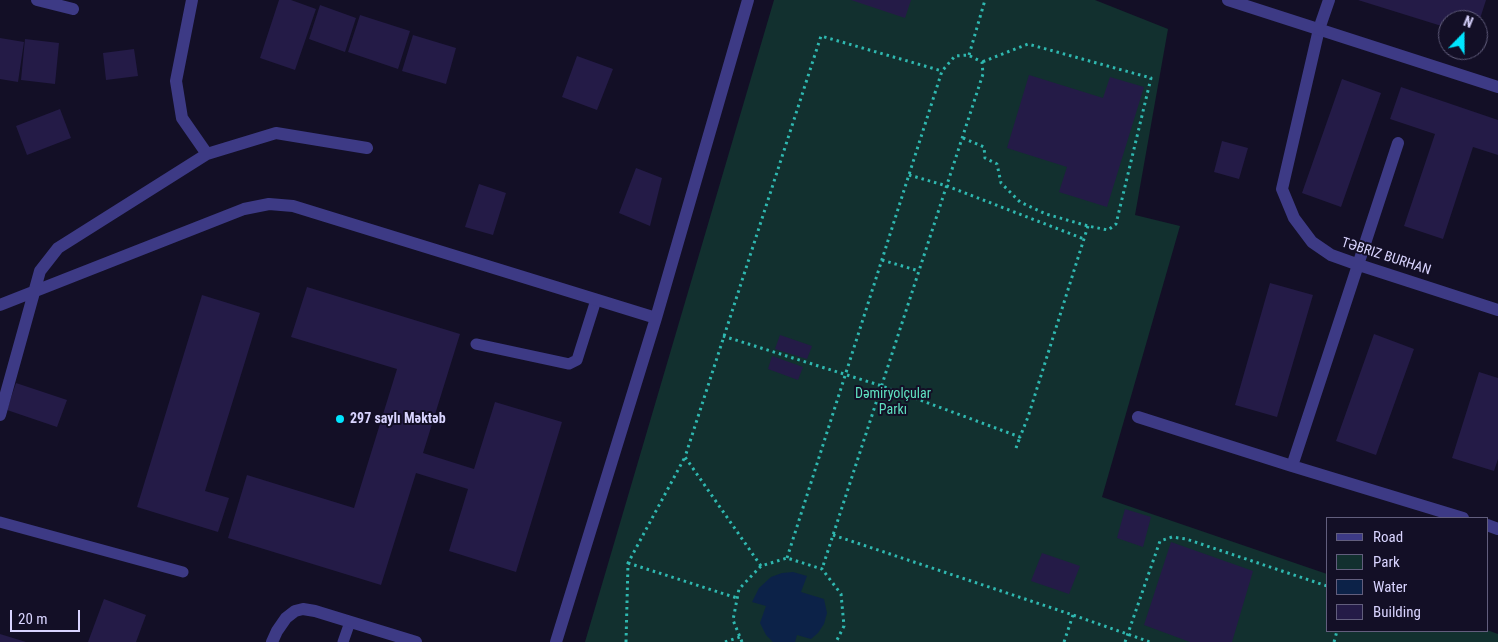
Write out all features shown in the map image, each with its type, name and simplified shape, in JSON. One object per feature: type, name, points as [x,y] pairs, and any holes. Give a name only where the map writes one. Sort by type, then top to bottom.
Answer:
[{"type":"street","points":[[37,0],[73,8]]},
{"type":"street","points":[[192,0],[176,82],[182,118],[207,154]]},
{"type":"street","points":[[556,642],[656,318],[748,0]]},
{"type":"street","points":[[1228,0],[1498,87]]},
{"type":"street","name":"TƏBRIZ BURHAN","points":[[1329,0],[1319,29],[1282,189],[1294,218],[1312,242],[1331,255],[1498,310]]},
{"type":"street","points":[[0,415],[40,270],[58,248],[207,154],[276,133],[366,148]]},
{"type":"street","points":[[1292,466],[1398,143]]},
{"type":"street","points":[[0,305],[244,209],[269,204],[293,206],[656,318]]},
{"type":"street","points":[[1138,417],[1460,517]]},
{"type":"street","points":[[272,642],[286,618],[294,611],[303,609],[416,642]]},
{"type":"lane","points":[[476,344],[569,364],[577,360],[596,300]]},
{"type":"lane","points":[[0,522],[183,572]]},
{"type":"lane","points":[[343,642],[350,622]]},
{"type":"path","points":[[968,55],[985,0]]},
{"type":"path","points":[[626,642],[628,563],[685,457],[821,36],[942,71]]},
{"type":"path","points":[[787,558],[942,71],[955,56],[968,55],[982,62],[1028,44],[1151,78],[1116,224],[1108,230],[1046,214],[1020,202],[1002,183],[997,164],[985,158],[984,146],[963,138]]},
{"type":"path","points":[[822,569],[963,138],[983,74],[982,62]]},
{"type":"path","points":[[909,175],[947,186],[1084,239]]},
{"type":"path","points":[[1016,448],[1028,417],[1088,226]]},
{"type":"path","points":[[882,260],[919,271]]},
{"type":"path","points":[[723,336],[882,386],[1020,436]]},
{"type":"path","points":[[685,457],[761,566]]},
{"type":"path","points":[[833,536],[1150,642]]},
{"type":"path","points":[[1125,642],[1160,541],[1172,537],[1186,539],[1326,586]]},
{"type":"path","points":[[742,642],[733,620],[739,588],[761,566],[787,558],[822,569],[841,594],[844,626],[836,642]]},
{"type":"path","points":[[628,563],[737,598]]},
{"type":"path","points":[[1064,642],[1073,615]]},
{"type":"path","points":[[725,642],[740,637]]},
{"type":"green space","name":"Dəmiryolçular Parkı","points":[[774,0],[1095,0],[1168,29],[1135,215],[1180,226],[1102,497],[1326,574],[1326,632],[1488,632],[1488,630],[1498,634],[1498,642],[585,642]]},
{"type":"water","points":[[793,572],[807,576],[801,592],[824,599],[827,613],[824,624],[811,639],[797,635],[795,642],[773,642],[766,635],[760,623],[766,606],[752,602],[759,588],[771,577]]},
{"type":"building","points":[[279,0],[291,0],[316,9],[295,70],[260,58]]},
{"type":"building","points":[[851,0],[911,0],[905,18]]},
{"type":"building","points":[[1358,0],[1486,0],[1483,10],[1438,10],[1438,25]]},
{"type":"building","points":[[320,5],[356,18],[345,52],[309,39]]},
{"type":"building","points":[[360,15],[410,31],[398,69],[348,52]]},
{"type":"building","points":[[413,35],[456,48],[446,84],[402,71]]},
{"type":"building","points":[[0,38],[24,42],[18,82],[0,79]]},
{"type":"building","points":[[25,39],[59,43],[55,84],[21,80]]},
{"type":"building","points":[[134,49],[138,76],[106,80],[103,53]]},
{"type":"building","points":[[577,56],[613,69],[597,110],[562,97]]},
{"type":"building","points":[[1029,75],[1103,98],[1110,77],[1144,87],[1107,207],[1059,192],[1067,167],[1007,148]]},
{"type":"building","points":[[1342,79],[1381,93],[1341,207],[1302,193]]},
{"type":"building","points":[[1401,87],[1498,120],[1498,155],[1473,147],[1443,239],[1404,226],[1435,134],[1390,119]]},
{"type":"building","points":[[60,109],[71,138],[27,155],[16,126]]},
{"type":"building","points":[[1222,141],[1248,148],[1239,179],[1214,172]]},
{"type":"building","points":[[636,168],[662,178],[650,226],[619,213]]},
{"type":"building","points":[[479,184],[506,193],[493,235],[465,227]]},
{"type":"building","points":[[1270,283],[1313,295],[1277,417],[1235,405]]},
{"type":"building","points":[[307,287],[460,334],[423,453],[474,469],[495,402],[562,422],[516,572],[449,551],[468,489],[416,473],[381,585],[228,538],[247,475],[354,508],[397,369],[291,337]]},
{"type":"building","points":[[202,295],[260,313],[205,491],[229,498],[218,532],[137,507]]},
{"type":"building","points":[[1374,334],[1414,349],[1376,455],[1336,441]]},
{"type":"building","points":[[780,335],[812,346],[807,359],[775,349]]},
{"type":"building","points":[[772,356],[803,367],[798,380],[768,369]]},
{"type":"building","points":[[1479,372],[1498,378],[1498,459],[1494,471],[1452,458]]},
{"type":"building","points":[[16,383],[67,400],[57,427],[7,410]]},
{"type":"building","points":[[1125,509],[1151,517],[1143,547],[1117,538]]},
{"type":"building","points":[[1171,542],[1253,571],[1232,642],[1190,642],[1144,625]]},
{"type":"building","points":[[1042,553],[1080,566],[1069,594],[1031,581]]},
{"type":"building","points":[[104,599],[146,615],[136,642],[88,642]]},
{"type":"building","points":[[0,634],[26,642],[0,642]]},
{"type":"place","name":"297 saylı Məktəb","points":[[340,419]]}]
